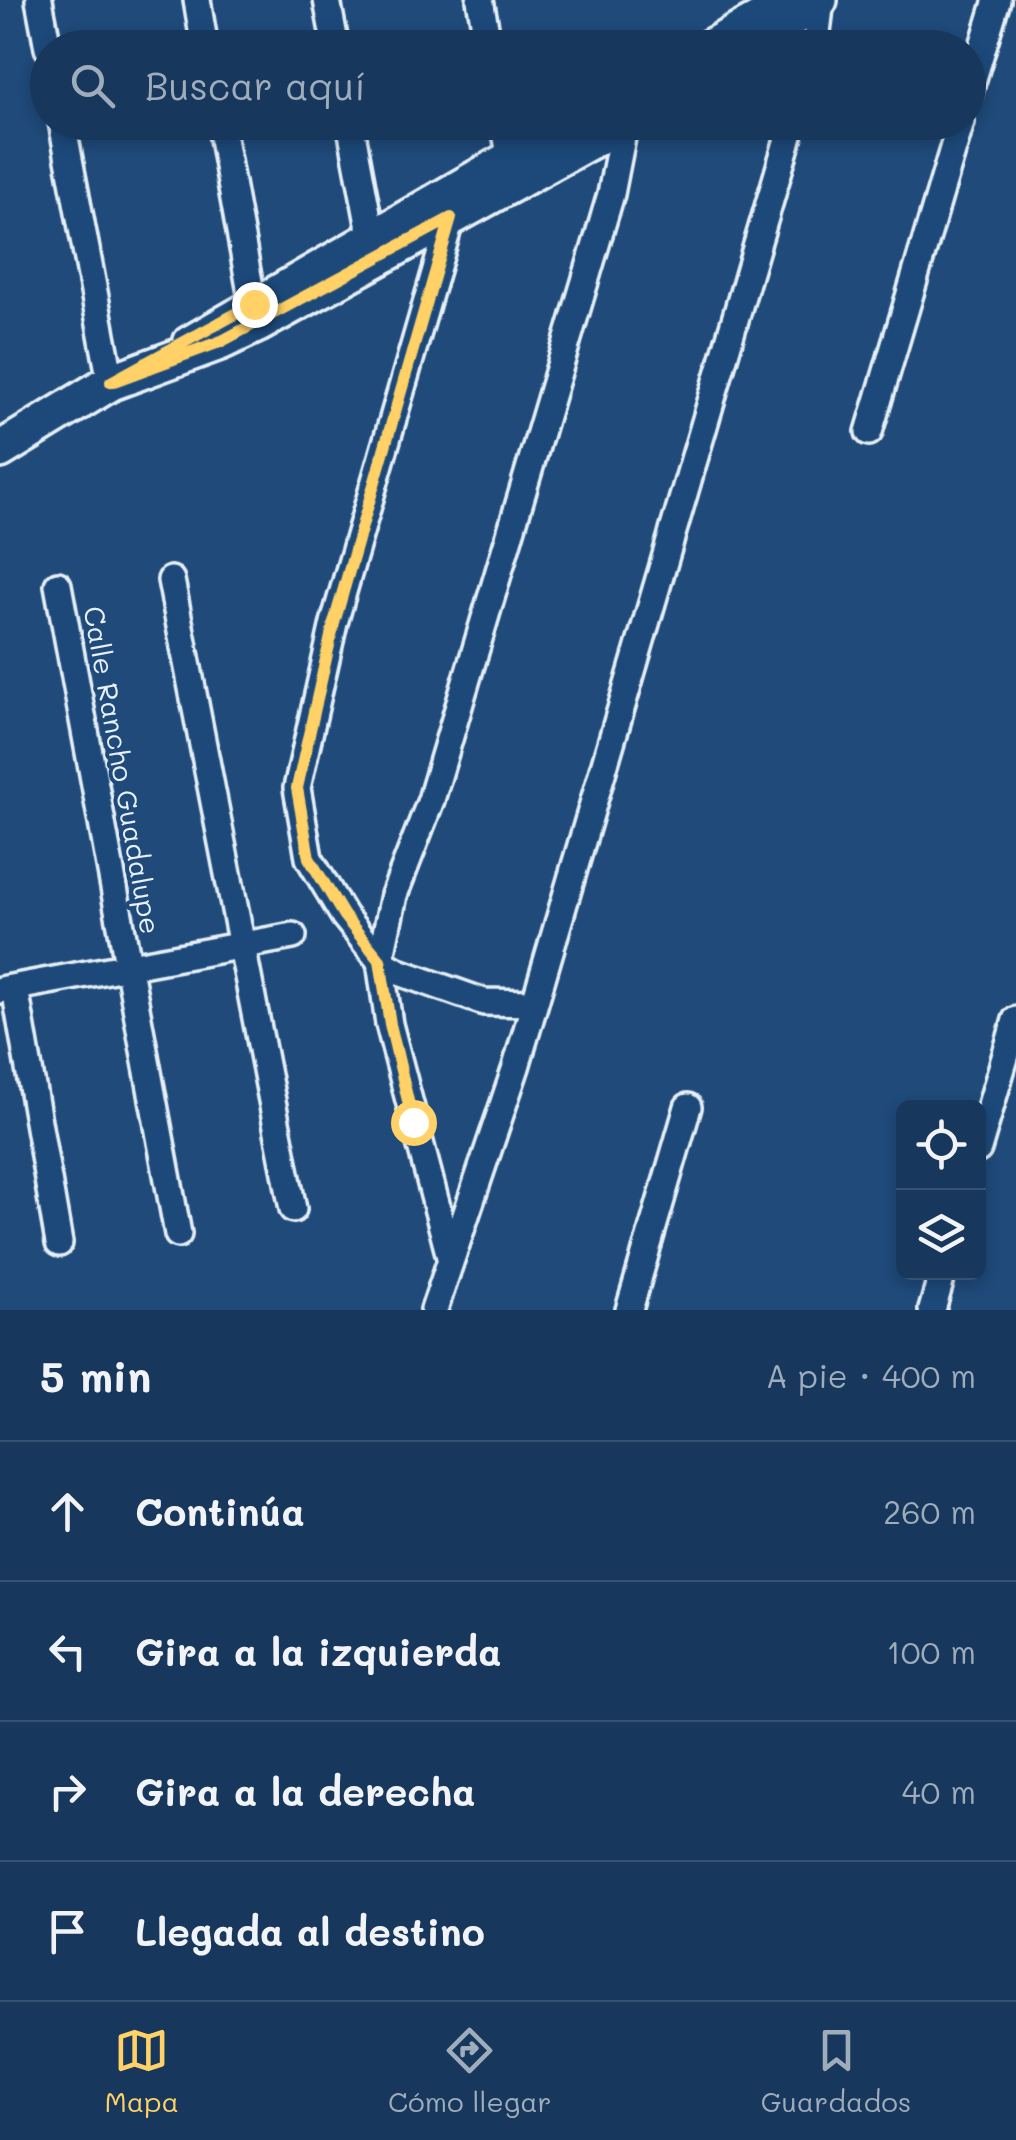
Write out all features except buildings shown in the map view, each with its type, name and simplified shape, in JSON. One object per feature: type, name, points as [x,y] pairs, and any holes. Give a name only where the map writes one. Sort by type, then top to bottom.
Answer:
[{"type":"street","points":[[39,0],[45,30]]},
{"type":"street","points":[[196,0],[202,30]]},
{"type":"street","points":[[328,0],[333,30]]},
{"type":"street","points":[[480,0],[486,30]]},
{"type":"street","points":[[738,30],[780,10],[820,0],[820,30]]},
{"type":"street","points":[[986,34],[996,0]]},
{"type":"street","points":[[763,30],[780,10]]},
{"type":"street","points":[[65,140],[111,382]]},
{"type":"street","points":[[223,140],[254,304]]},
{"type":"street","points":[[353,140],[371,234]]},
{"type":"street","points":[[507,140],[510,154]]},
{"type":"street","points":[[0,450],[371,234],[446,206],[510,154],[546,140]]},
{"type":"street","points":[[111,382],[222,341],[553,140]]},
{"type":"street","points":[[450,1257],[390,1024],[380,960],[394,895],[431,800],[611,194],[621,140]]},
{"type":"street","points":[[434,1310],[516,1068],[788,140]]},
{"type":"street","points":[[870,432],[955,140]]},
{"type":"street","points":[[446,206],[334,623],[297,788],[309,858],[344,916],[380,960],[400,972],[484,1002],[534,1003]]},
{"type":"street","points":[[171,580],[293,1209]]},
{"type":"street","name":"Calle Rancho Guadalupe","points":[[58,585],[178,1234]]},
{"type":"street","points":[[60,1243],[7,989],[293,936]]},
{"type":"street","points":[[986,1122],[1016,1020]]},
{"type":"street","points":[[629,1310],[688,1108]]},
{"type":"street","points":[[932,1310],[940,1280]]},
{"type":"route","points":[[254,304],[111,382],[258,324],[451,218],[334,623],[297,788],[309,858],[344,916],[380,960],[413,1122]]}]
